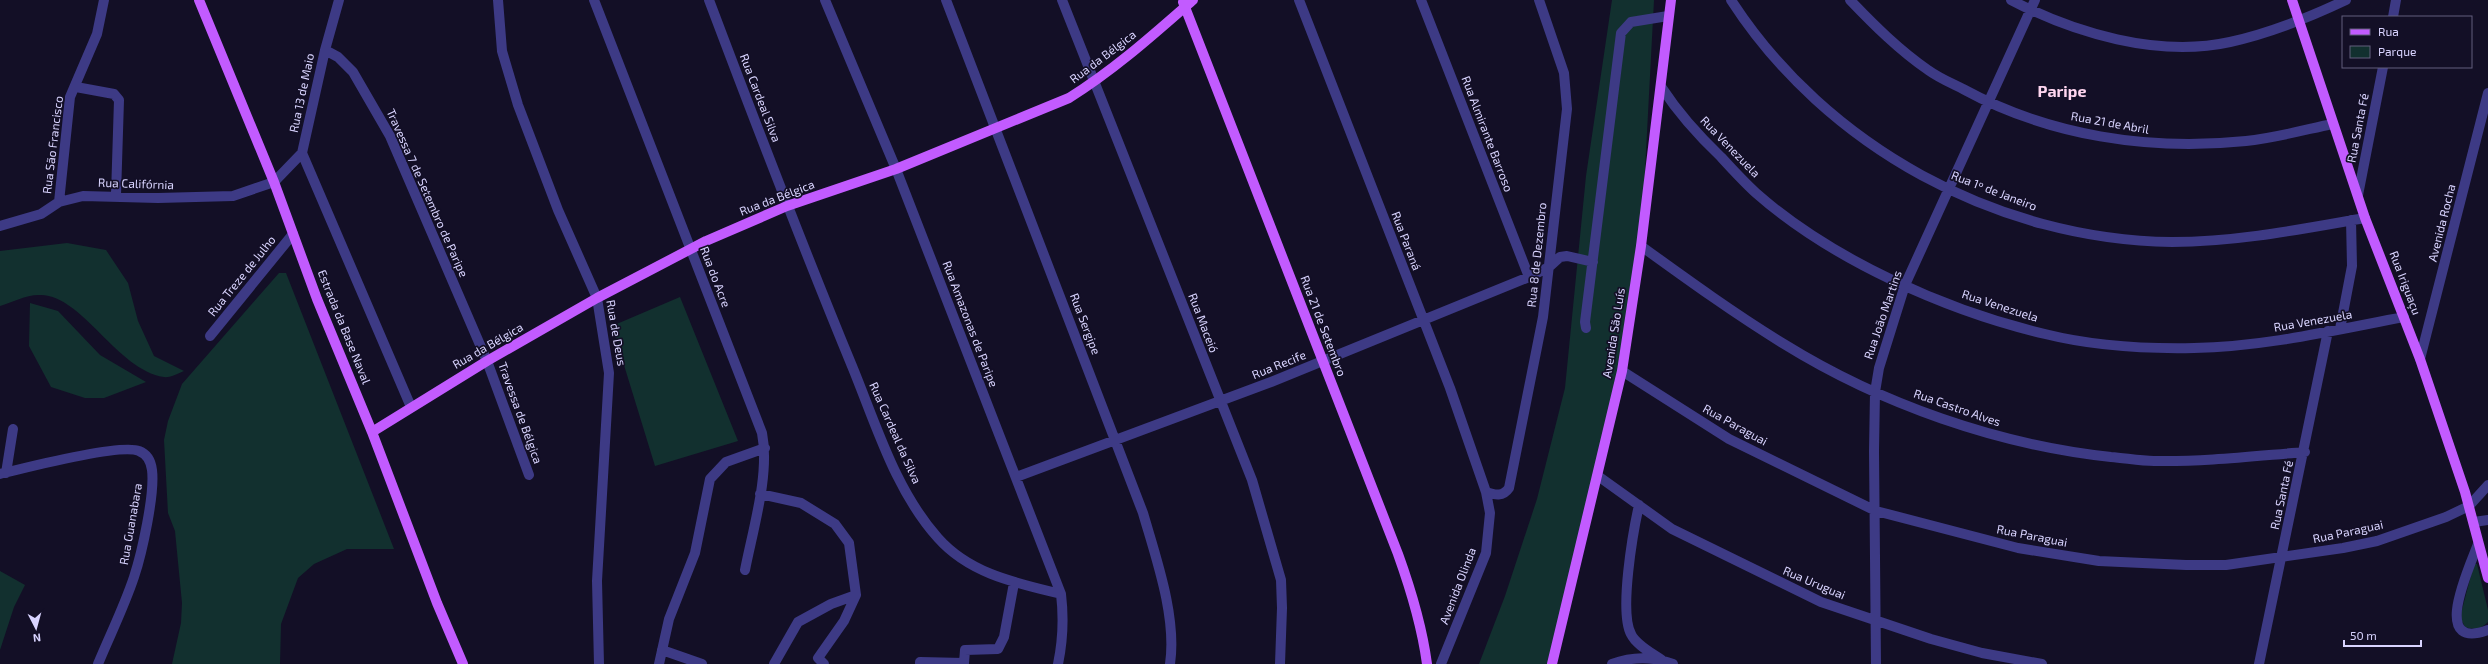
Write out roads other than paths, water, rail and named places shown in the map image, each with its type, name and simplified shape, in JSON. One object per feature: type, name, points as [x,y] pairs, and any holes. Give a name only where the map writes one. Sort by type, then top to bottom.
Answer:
[{"type":"main road","name":"Estrada da Base Naval","points":[[199,0],[274,182],[317,299],[372,432],[437,603],[463,664]]},
{"type":"main road","name":"Avenida São Luís","points":[[1552,664],[1622,371],[1641,246],[1662,88],[1668,16],[1671,0]]},
{"type":"main road","name":"Rua Iriguaçu","points":[[2292,0],[2332,124],[2365,218],[2420,359],[2474,522],[2478,544],[2488,578]]},
{"type":"main road","name":"Rua da Bélgica","points":[[372,432],[487,361],[597,298],[690,249],[787,206],[896,169],[997,130],[1069,98],[1094,83],[1187,2]]},
{"type":"main road","name":"Rua 21 de Setembro","points":[[1187,2],[1323,361],[1401,561],[1424,638],[1427,664]]},
{"type":"street","name":"Rua São Francisco","points":[[59,202],[70,97],[76,87],[97,34],[104,0]]},
{"type":"street","name":"Rua 13 de Maio","points":[[302,153],[324,50],[339,0]]},
{"type":"street","name":"Rua de Deus","points":[[498,0],[502,51],[518,105],[558,210],[597,298],[609,373],[597,581],[599,664]]},
{"type":"street","name":"Rua do Acre","points":[[594,0],[762,433],[765,448],[760,494],[745,570]]},
{"type":"street","name":"Rua Cardeal Silva","points":[[709,0],[787,206]]},
{"type":"street","name":"Rua Amazonas de Paripe","points":[[825,0],[896,169],[1061,594],[1064,624],[1058,664]]},
{"type":"street","name":"Rua Sergipe","points":[[946,0],[1136,492],[1155,557],[1170,626],[1170,664]]},
{"type":"street","name":"Rua Maceió","points":[[1062,0],[1252,480],[1276,557],[1281,580],[1282,608],[1280,664]]},
{"type":"street","name":"Rua Paraná","points":[[1299,0],[1450,388],[1486,492]]},
{"type":"street","name":"Rua Almirante Barroso","points":[[1422,0],[1529,277]]},
{"type":"street","name":"Rua 8 de Dezembro","points":[[1486,492],[1500,495],[1506,493],[1509,488],[1544,317],[1567,109],[1567,94],[1564,73],[1539,0]]},
{"type":"street","name":"Rua 1º de Janeiro","points":[[1731,0],[1782,67],[1832,114],[1860,137],[1909,170],[2012,214],[2059,228],[2112,238],[2172,242],[2222,239],[2365,218]]},
{"type":"street","name":"Rua 21 de Abril","points":[[1850,0],[1878,30],[1929,71],[1989,104],[2032,120],[2088,135],[2165,145],[2247,141],[2332,124]]},
{"type":"street","points":[[2011,0],[2030,10],[2102,38],[2191,46],[2228,42],[2299,22],[2346,0]]},
{"type":"street","name":"Rua João Martins","points":[[1876,664],[1876,511],[1874,450],[1875,392],[1879,368],[1905,285],[1989,104],[2030,10],[2036,0]]},
{"type":"street","points":[[2393,16],[2396,0]]},
{"type":"street","points":[[1586,328],[1621,33],[1631,22],[1668,16]]},
{"type":"street","name":"Travessa 7 de Setembro de Paripe","points":[[324,50],[338,57],[353,72],[386,129],[487,361]]},
{"type":"street","name":"Rua Santa Fé","points":[[2358,195],[2383,68]]},
{"type":"street","points":[[76,87],[114,94],[119,100],[116,195]]},
{"type":"street","name":"Rua Venezuela","points":[[1662,88],[1674,107],[1704,141],[1756,193],[1813,236],[1861,265],[1905,285],[1979,315],[2045,334],[2100,344],[2194,348],[2255,344],[2328,332],[2404,317]]},
{"type":"street","name":"Avenida Rocha","points":[[2420,359],[2488,94]]},
{"type":"street","points":[[274,182],[302,153],[411,407]]},
{"type":"street","name":"Rua Califórnia","points":[[0,226],[41,214],[59,202],[83,196],[116,195],[158,198],[233,196],[255,190],[274,182]]},
{"type":"street","name":"Rua Cardeal da Silva","points":[[787,206],[899,479],[916,507],[938,538],[961,558],[986,573],[1014,583],[1061,594]]},
{"type":"street","points":[[2340,329],[2352,266],[2351,220]]},
{"type":"street","name":"Rua Treze de Julho","points":[[210,336],[293,234]]},
{"type":"street","name":"Rua Castro Alves","points":[[1641,246],[1709,295],[1785,345],[1875,392],[1964,426],[2030,445],[2087,454],[2153,461],[2224,459],[2305,452]]},
{"type":"street","name":"Rua Recife","points":[[1016,477],[1220,401],[1423,321],[1549,268],[1560,257],[1567,256],[1593,262]]},
{"type":"street","name":"Rua Santa Fé","points":[[2259,664],[2305,452],[2328,332]]},
{"type":"street","name":"Travessa de Bélgica","points":[[487,361],[529,475]]},
{"type":"street","name":"Rua Paraguai","points":[[1622,371],[1729,439],[1876,511],[2018,548],[2099,561],[2218,565],[2343,548],[2377,541],[2423,526],[2469,506]]},
{"type":"street","points":[[3,474],[13,429]]},
{"type":"street","points":[[659,664],[669,619],[695,553],[710,479],[726,462],[765,448]]},
{"type":"street","name":"Rua Guanabara","points":[[3,474],[118,449],[139,450],[146,455],[152,471],[140,556],[134,579],[98,664]]},
{"type":"street","name":"Rua Uruguai","points":[[1598,476],[1672,529],[1747,568],[1821,602],[1876,621],[1982,653],[2042,664]]},
{"type":"street","points":[[2469,506],[2488,485]]},
{"type":"street","name":"Avenida Olinda","points":[[1441,664],[1486,553],[1490,513],[1486,492]]},
{"type":"street","points":[[760,494],[801,504],[835,524],[849,543],[856,595],[848,616],[818,658],[824,664]]},
{"type":"street","points":[[1638,505],[1630,565],[1627,625],[1631,636],[1662,660]]},
{"type":"street","points":[[2474,522],[2488,520]]},
{"type":"street","points":[[2478,544],[2455,609],[2455,620],[2461,630],[2472,635],[2488,630]]},
{"type":"street","points":[[920,664],[920,662],[964,663],[965,650],[998,649],[1004,637],[1014,583]]},
{"type":"street","points":[[774,664],[798,622],[831,604],[856,595]]},
{"type":"street","points":[[662,650],[702,664]]},
{"type":"street","points":[[1612,664],[1637,658],[1662,660],[1673,664]]},
{"type":"district","name":"Paripe","points":[[2062,91]]}]
